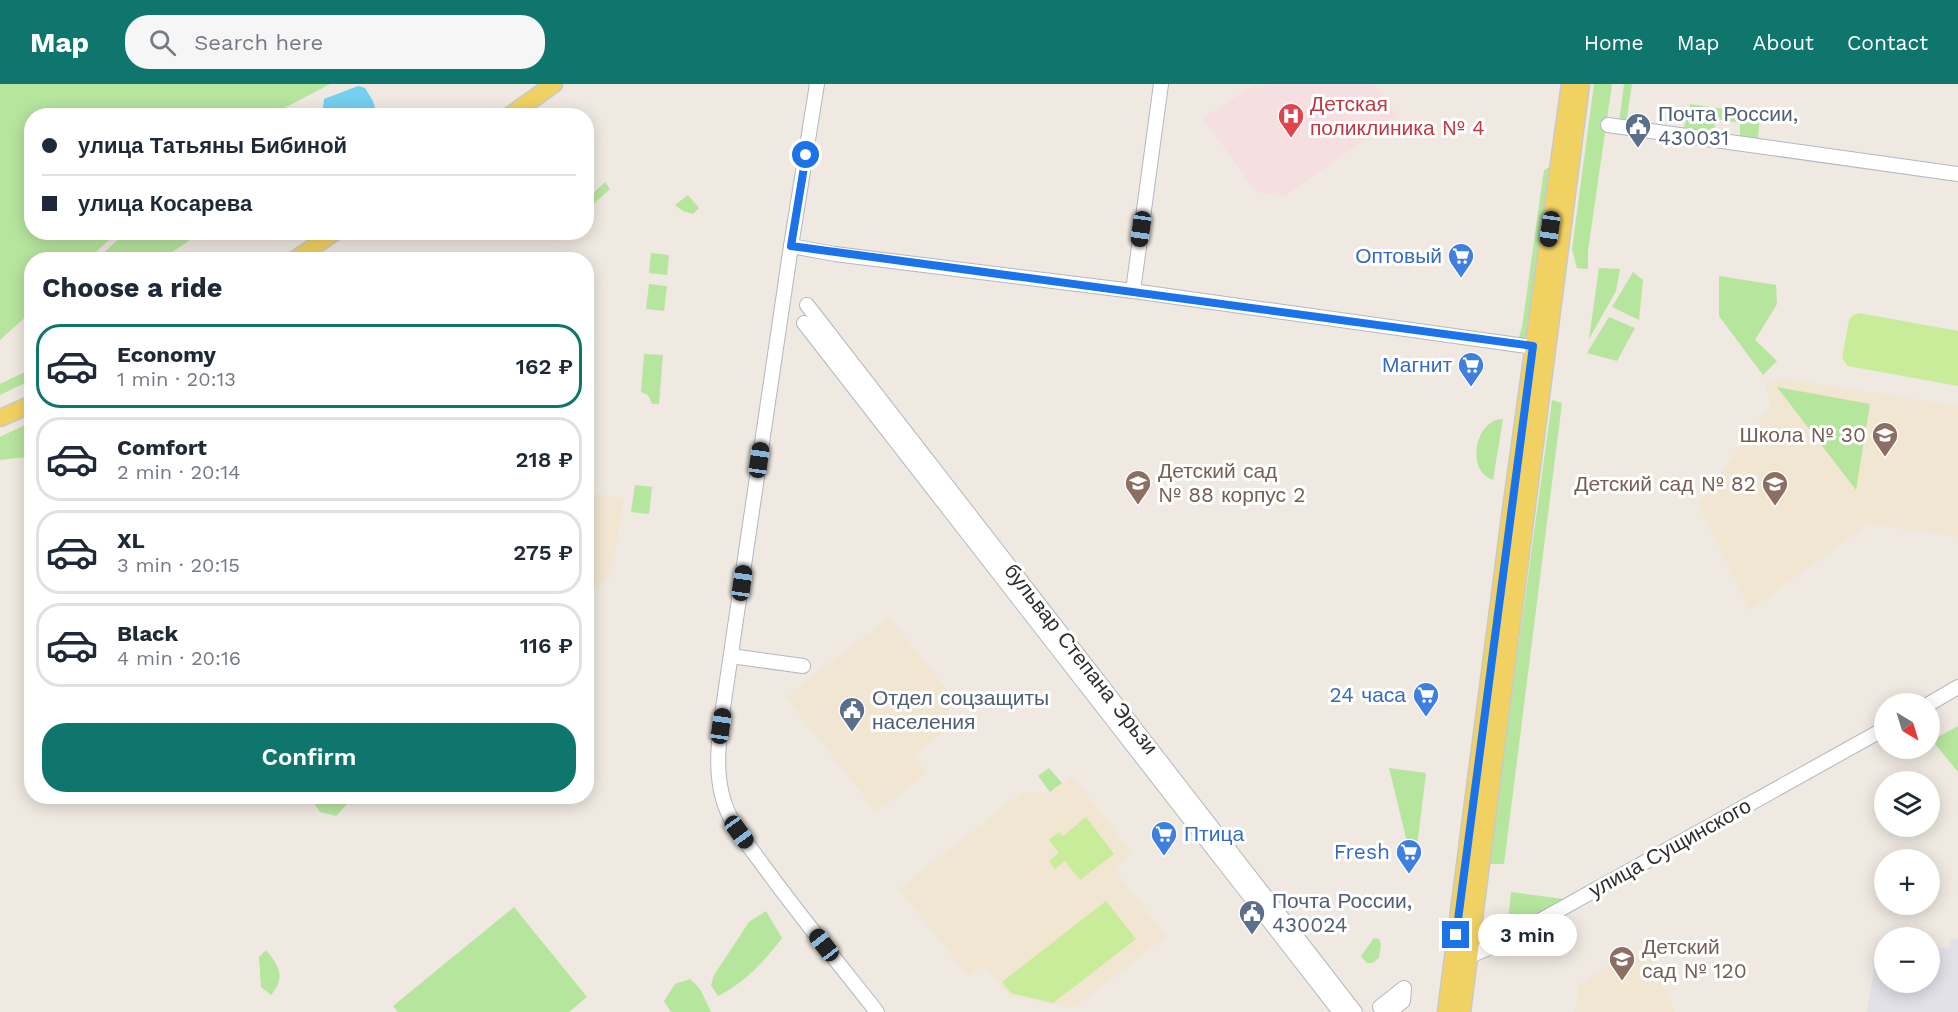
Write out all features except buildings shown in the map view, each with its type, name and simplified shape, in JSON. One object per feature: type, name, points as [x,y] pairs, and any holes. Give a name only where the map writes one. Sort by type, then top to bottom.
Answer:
[{"type":"main road","points":[[520,108],[554,84]]},
{"type":"main road","points":[[1462,1012],[1462,955],[1540,347],[1570,84]]},
{"type":"main road","points":[[1540,347],[1581,84]]},
{"type":"main road","points":[[306,252],[323,240]]},
{"type":"main road","points":[[0,418],[24,408]]},
{"type":"main road","points":[[1446,1012],[1462,955]]},
{"type":"street","points":[[817,84],[718,744],[719,785],[727,810],[739,832],[780,889],[877,1012]]},
{"type":"street","points":[[1133,291],[1161,84]]},
{"type":"street","points":[[1608,125],[1958,174]]},
{"type":"street","points":[[791,246],[1540,347]]},
{"type":"street","name":"бульвар Степана Эрьзи","points":[[807,305],[1355,1012]]},
{"type":"street","name":"бульвар Степана Эрьзи","points":[[804,323],[1340,1012]]},
{"type":"street","points":[[731,656],[803,666]]},
{"type":"street","points":[[1940,698],[1958,687]]},
{"type":"street","name":"улица Сущинского","points":[[1462,955],[1498,944],[1874,735]]},
{"type":"street","points":[[1384,1012],[1380,1007],[1404,988],[1402,1001],[1389,1012]]},
{"type":"shaded area","name":"Детская поликлиника № 4","points":[[1267,84],[1374,84],[1398,116],[1285,196],[1256,192],[1203,118],[1254,85],[1262,88]]},
{"type":"shaded area","points":[[1782,378],[1958,406],[1958,537],[1862,523],[1863,528],[1750,610],[1698,504],[1770,407],[1765,383]]},
{"type":"shaded area","points":[[594,494],[624,498],[611,575],[594,589]]},
{"type":"shaded area","points":[[889,617],[957,703],[946,712],[955,723],[913,756],[926,773],[877,812],[786,697]]},
{"type":"shaded area","points":[[1072,776],[1133,854],[1114,869],[1166,936],[1074,1008],[1009,996],[984,965],[969,977],[899,889],[1022,792],[1049,793]]},
{"type":"shaded area","points":[[1951,938],[1958,939],[1958,1012],[1867,1012],[1874,971],[1874,993],[1940,993],[1940,948],[1949,948]]},
{"type":"shaded area","name":"Детский сад № 120","points":[[1623,956],[1652,960],[1675,1012],[1575,1012],[1579,985]]},
{"type":"green space","points":[[0,84],[330,84],[284,108],[24,108],[24,240],[109,240],[96,252],[24,252],[24,318],[0,340]]},
{"type":"green space","points":[[1594,84],[1612,84],[1588,251],[1588,269],[1577,268],[1572,249]]},
{"type":"green space","points":[[1624,84],[1632,84],[1626,124],[1619,123]]},
{"type":"green space","points":[[1690,104],[1760,114],[1758,138],[1740,136],[1740,123],[1716,119],[1713,133],[1684,128]]},
{"type":"green space","points":[[1552,166],[1528,334],[1525,338],[1518,340],[1522,327],[1544,170]]},
{"type":"green space","points":[[605,182],[610,189],[594,204],[594,192]]},
{"type":"green space","points":[[688,195],[699,208],[693,214],[675,205]]},
{"type":"green space","points":[[117,240],[190,240],[172,252],[105,252]]},
{"type":"green space","points":[[651,253],[669,255],[667,275],[649,273]]},
{"type":"green space","points":[[1599,268],[1620,269],[1616,291],[1589,339]]},
{"type":"green space","points":[[1633,272],[1643,280],[1639,320],[1612,307]]},
{"type":"green space","points":[[1719,276],[1776,285],[1777,304],[1755,340],[1777,361],[1763,375],[1719,316]]},
{"type":"green space","points":[[649,284],[667,286],[664,311],[646,309]]},
{"type":"green space","points":[[1859,313],[1958,331],[1958,386],[1848,366],[1842,358],[1849,320],[1853,315]]},
{"type":"green space","points":[[1609,317],[1635,328],[1617,361],[1587,353]]},
{"type":"green space","points":[[644,354],[663,355],[659,404],[652,404],[648,395],[641,392]]},
{"type":"green space","points":[[24,372],[24,383],[0,395],[0,384]]},
{"type":"green space","points":[[1777,387],[1870,404],[1856,490]]},
{"type":"green space","points":[[1552,400],[1562,403],[1504,864],[1489,864]]},
{"type":"green space","points":[[1503,419],[1493,480],[1484,475],[1479,467],[1476,457],[1477,446],[1486,427],[1493,421]]},
{"type":"green space","points":[[24,425],[24,457],[0,460],[0,437]]},
{"type":"green space","points":[[635,485],[652,487],[649,514],[631,512]]},
{"type":"green space","points":[[1958,726],[1958,772],[1940,750],[1940,736]]},
{"type":"green space","points":[[1049,768],[1062,783],[1050,792],[1038,776]]},
{"type":"green space","points":[[1389,768],[1426,773],[1416,855],[1410,854]]},
{"type":"green space","points":[[315,804],[347,804],[336,816],[320,812]]},
{"type":"green space","points":[[1086,817],[1114,854],[1080,880],[1065,861],[1055,869],[1049,861],[1059,853],[1049,840],[1059,832],[1063,836]]},
{"type":"green space","points":[[1511,892],[1571,900],[1506,936]]},
{"type":"green space","points":[[1106,901],[1136,939],[1053,1003],[1011,993],[1002,982]]},
{"type":"green space","points":[[514,907],[587,997],[569,1012],[398,1012],[393,1006]]},
{"type":"green space","points":[[766,911],[782,938],[753,971],[737,985],[718,996],[711,985],[714,975],[749,922]]},
{"type":"green space","points":[[1374,938],[1379,939],[1381,944],[1379,958],[1372,963],[1367,963],[1361,956]]},
{"type":"green space","points":[[266,950],[279,972],[276,989],[271,995],[261,987],[259,957]]},
{"type":"green space","points":[[690,979],[700,989],[711,1012],[671,1012],[664,1001],[675,984]]},
{"type":"water","points":[[358,86],[365,88],[375,108],[323,108],[324,99]]},
{"type":"place","name":"Детская поликлиника № 4","points":[[1291,139]]},
{"type":"place","name":"Почта России, 430031","points":[[1638,149]]},
{"type":"place","name":"Оптовый","points":[[1461,279]]},
{"type":"place","name":"Магнит","points":[[1471,388]]},
{"type":"place","name":"Школа № 30","points":[[1885,458]]},
{"type":"place","name":"Детский сад № 88 корпус 2","points":[[1138,506]]},
{"type":"place","name":"Детский сад № 82","points":[[1775,507]]},
{"type":"place","name":"24 часа","points":[[1426,718]]},
{"type":"place","name":"Отдел соцзащиты населения","points":[[852,733]]},
{"type":"place","name":"Птица","points":[[1164,857]]},
{"type":"place","name":"Fresh","points":[[1409,875]]},
{"type":"place","name":"Почта России, 430024","points":[[1252,936]]},
{"type":"place","name":"Детский сад № 120","points":[[1622,982]]},
{"type":"route","points":[[806,155],[791,246],[835,254],[1133,291],[1533,346],[1456,935]]}]
